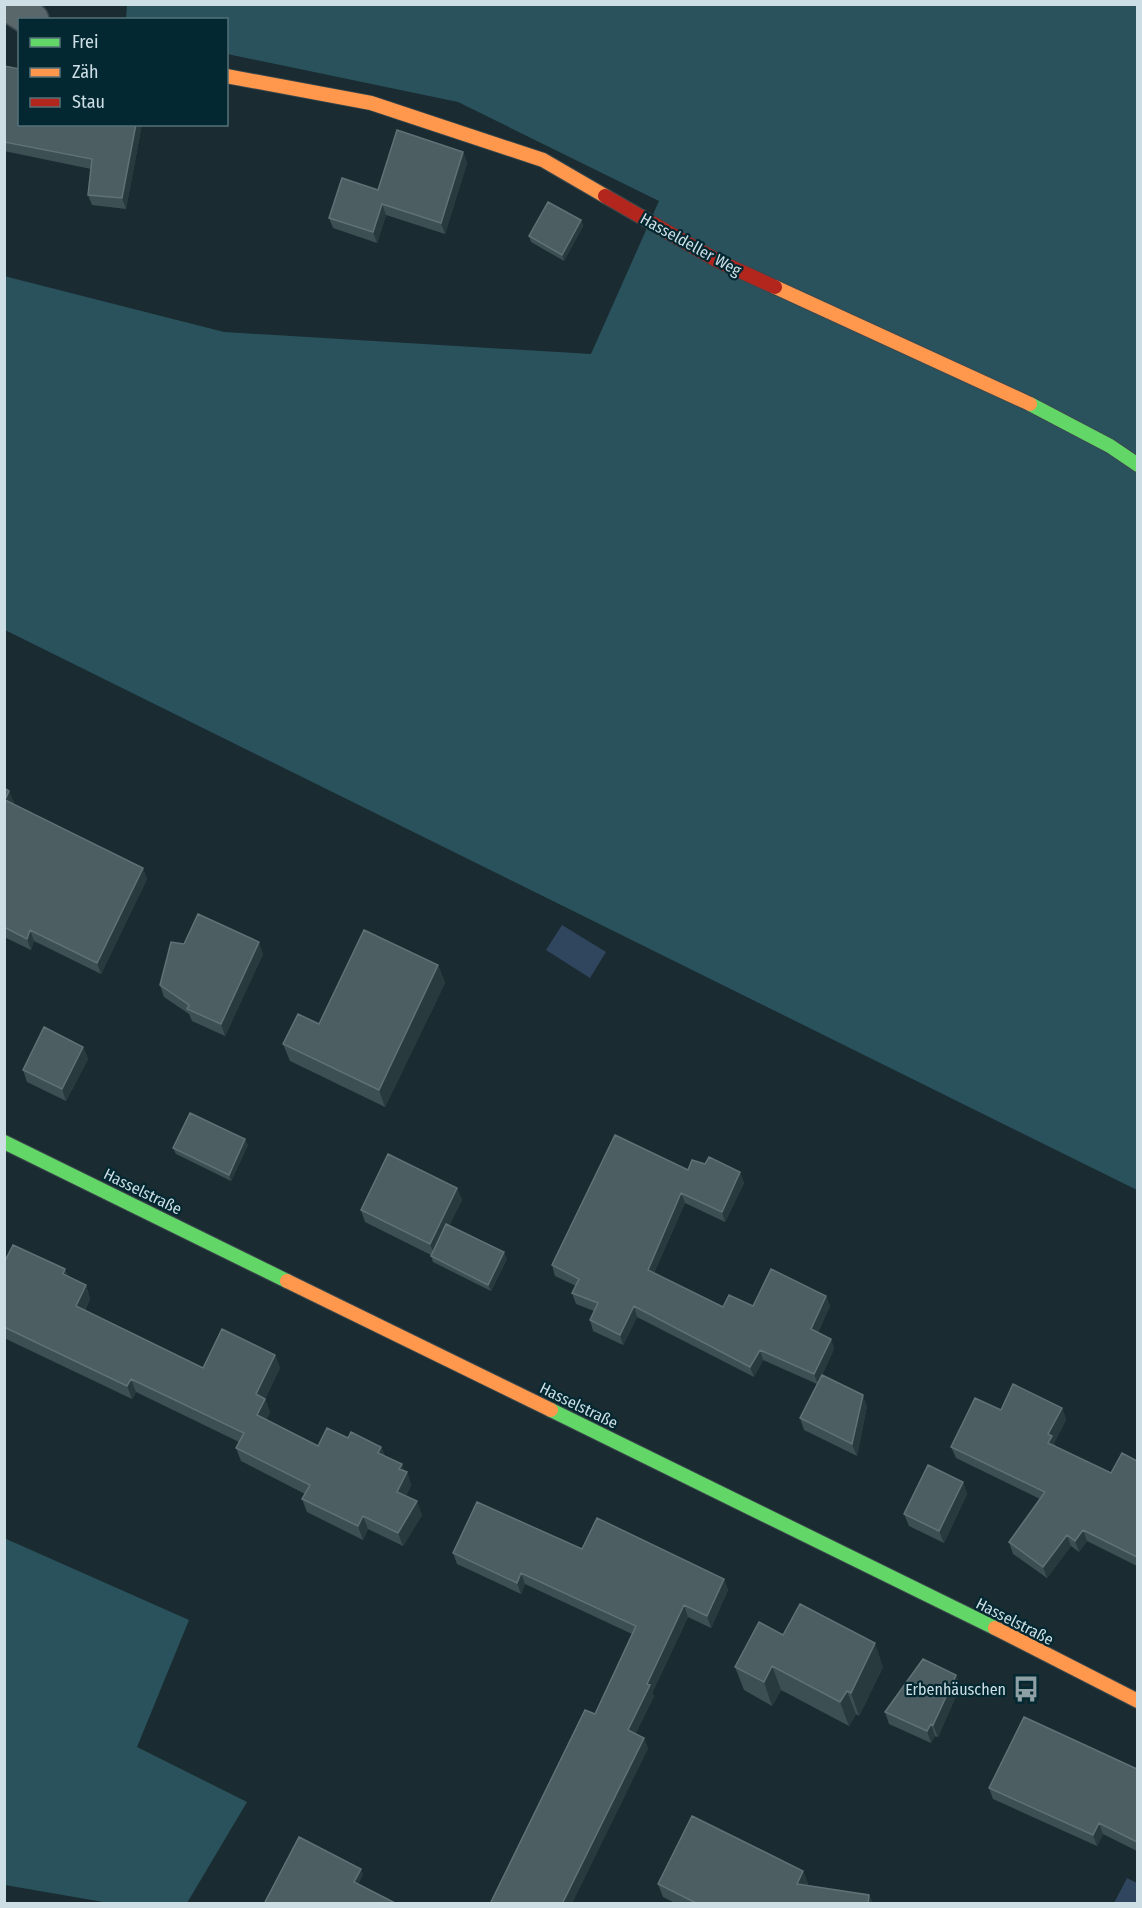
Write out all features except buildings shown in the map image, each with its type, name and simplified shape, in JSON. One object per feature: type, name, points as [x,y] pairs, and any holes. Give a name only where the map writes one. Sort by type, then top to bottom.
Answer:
[{"type":"street","points":[[6,4],[29,18]]},
{"type":"street","name":"Hasseldeller Weg","points":[[228,76],[371,103],[543,160],[718,261],[1010,394],[1110,446],[1137,465]]},
{"type":"street","name":"Hasselstraße","points":[[4,1142],[939,1600],[1137,1701]]},
{"type":"shaded area","points":[[127,5],[1137,5],[1137,1190],[5,630],[4,276],[224,332],[591,354],[659,201],[458,102],[228,54],[228,18],[126,18]]},
{"type":"shaded area","points":[[562,925],[606,952],[590,978],[546,950]]},
{"type":"shaded area","points":[[4,1538],[189,1620],[137,1747],[247,1802],[187,1903],[109,1903],[5,1885]]},
{"type":"shaded area","points":[[1127,1878],[1137,1883],[1137,1903],[1114,1903]]},
{"type":"traffic: fast","points":[[1030,404],[1110,446],[1138,465]]},
{"type":"traffic: fast","points":[[4,1142],[287,1281]]},
{"type":"traffic: fast","points":[[551,1410],[995,1628]]},
{"type":"traffic: slow","points":[[228,76],[371,103],[543,160],[605,196]]},
{"type":"traffic: slow","points":[[775,287],[1030,404]]},
{"type":"traffic: slow","points":[[287,1281],[551,1410]]},
{"type":"traffic: slow","points":[[995,1628],[1138,1701]]},
{"type":"traffic: jam","points":[[605,196],[718,261],[775,287]]},
{"type":"place","name":"Erbenhäuschen","points":[[1026,1689]]}]
